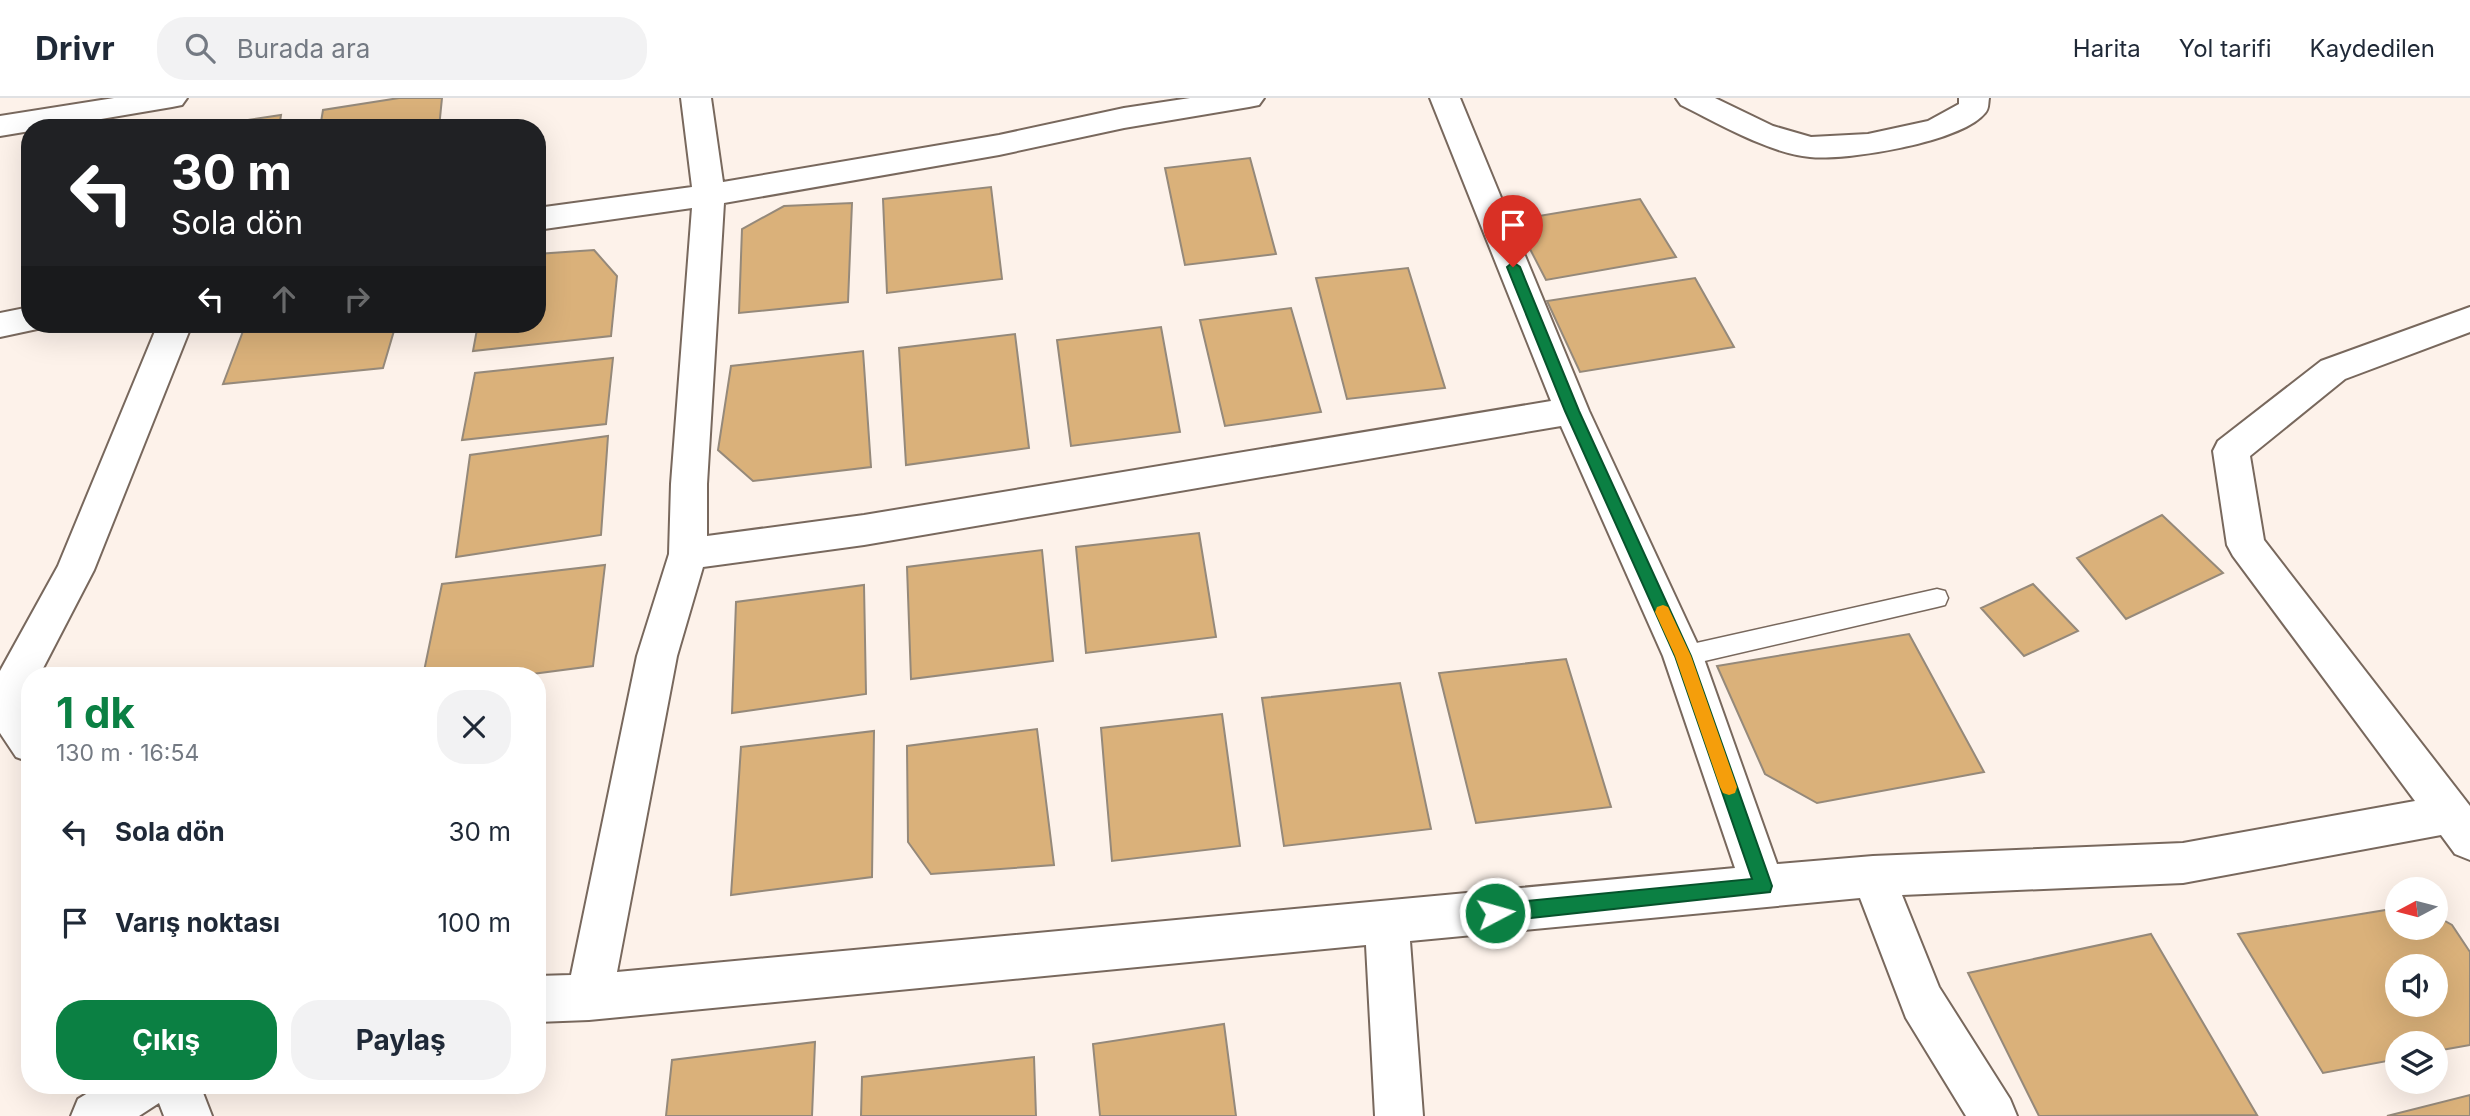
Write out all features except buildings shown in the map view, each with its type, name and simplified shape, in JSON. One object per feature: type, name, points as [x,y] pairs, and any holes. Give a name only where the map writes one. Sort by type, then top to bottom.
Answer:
[{"type":"street","points":[[43,119],[172,98]]},
{"type":"street","points":[[589,997],[657,656],[688,554],[689,484],[709,195],[696,98]]},
{"type":"street","points":[[546,218],[709,195],[999,145],[1124,118],[1249,98]]},
{"type":"street","points":[[1445,98],[1572,411],[1683,656],[1763,886]]},
{"type":"street","points":[[1690,98],[1762,133],[1810,147],[1868,144],[1937,130],[1973,109],[1974,98]]},
{"type":"street","points":[[0,126],[21,123]]},
{"type":"street","points":[[546,999],[589,997],[1873,876],[2183,863],[2459,827],[2245,545],[2231,451],[2333,370],[2470,319]]},
{"type":"street","points":[[0,325],[21,321]]},
{"type":"street","points":[[21,730],[2,700],[75,570],[171,333]]},
{"type":"street","points":[[688,554],[864,530],[1572,411]]},
{"type":"street","points":[[1873,876],[1922,1002],[1993,1116]]},
{"type":"street","points":[[1387,923],[1399,1116]]},
{"type":"street","points":[[95,1116],[130,1094]]},
{"type":"street","points":[[179,1094],[188,1116]]},
{"type":"lane","points":[[1683,656],[1937,598]]},
{"type":"slow traffic","points":[[1663,612],[1683,656],[1729,787]]},
{"type":"route","points":[[1495,913],[1763,886],[1683,656],[1572,411],[1513,267]]}]
